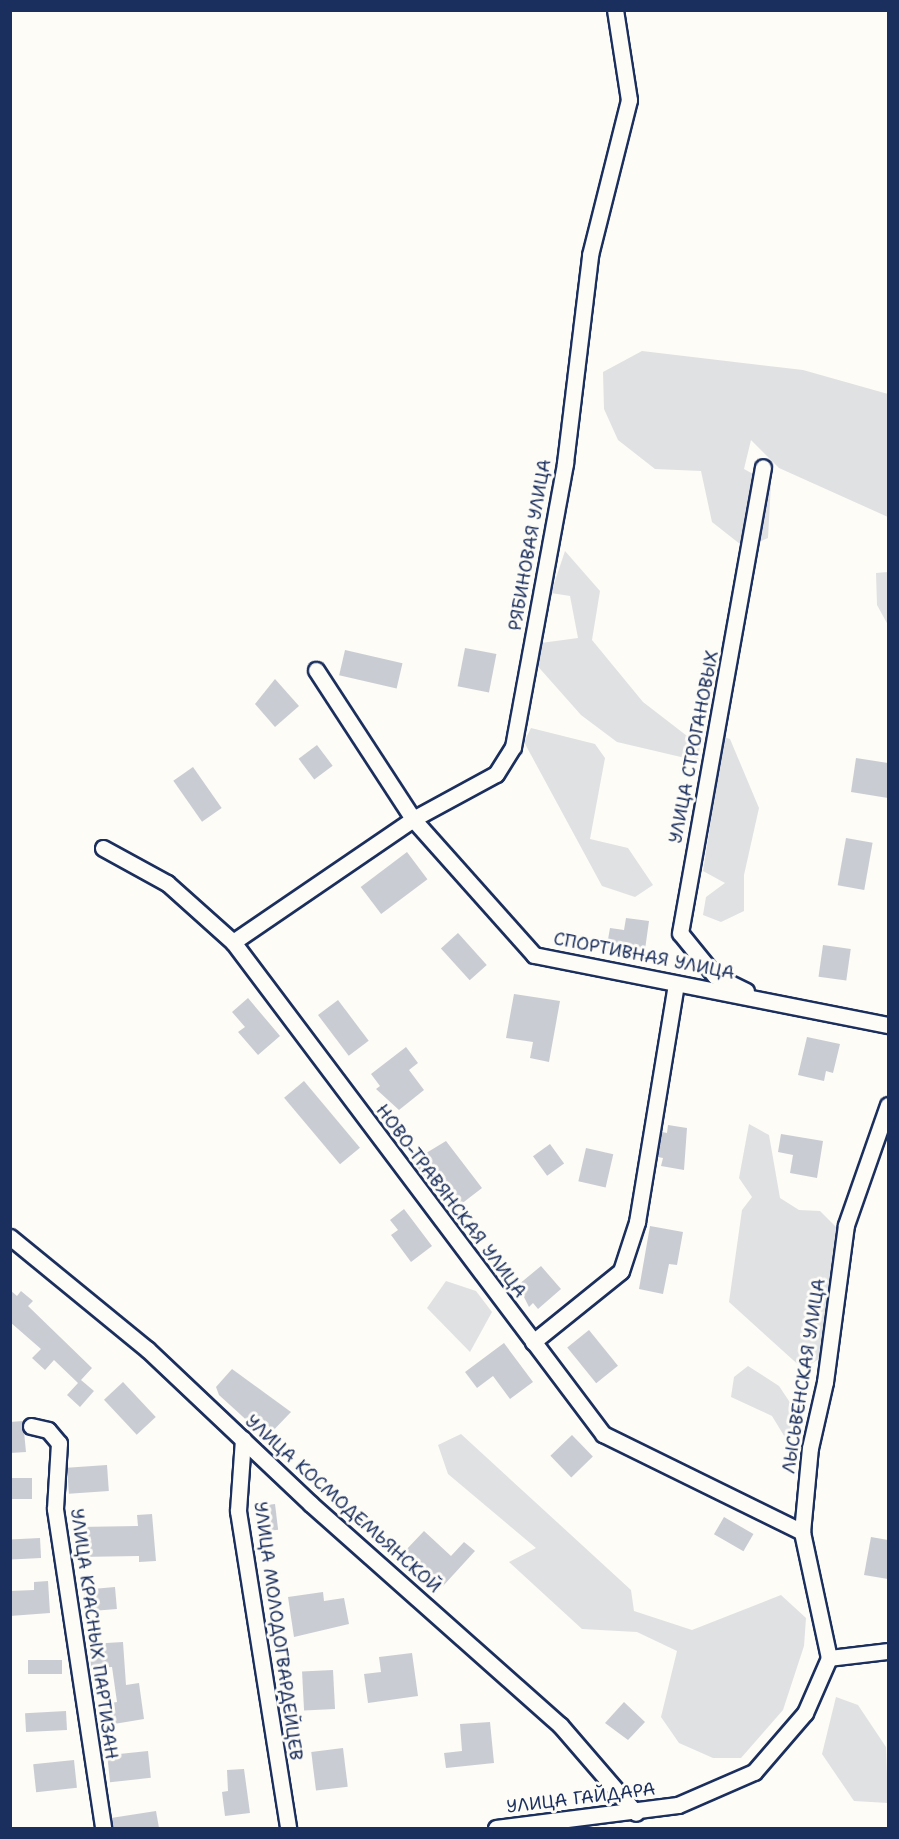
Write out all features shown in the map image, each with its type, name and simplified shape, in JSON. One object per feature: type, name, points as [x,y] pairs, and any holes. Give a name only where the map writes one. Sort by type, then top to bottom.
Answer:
[{"type":"street","name":"РЯБИНОВАЯ УЛИЦА","points":[[232,942],[413,819],[496,774],[513,747],[565,463],[590,255],[629,100],[615,10]]},
{"type":"street","name":"УЛИЦА СТРОГАНОВЫХ","points":[[757,997],[715,976],[680,933],[763,467]]},
{"type":"street","name":"СПОРТИВНАЯ УЛИЦА","points":[[316,670],[413,819],[534,955],[676,985],[757,997],[888,1025]]},
{"type":"street","name":"НОВО-ТРАВЯНСКАЯ УЛИЦА","points":[[104,848],[167,883],[232,942],[603,1434],[802,1532]]},
{"type":"street","points":[[532,1342],[621,1271],[637,1222],[676,985]]},
{"type":"street","name":"ЛЫСЬВЕНСКАЯ УЛИЦА","points":[[829,1658],[802,1532],[810,1448],[825,1383],[846,1225],[888,1105]]},
{"type":"street","name":"УЛИЦА КОСМОДЕМЬЯНСКОЙ","points":[[11,1239],[147,1349],[243,1439],[560,1725],[636,1814]]},
{"type":"street","name":"УЛИЦА КРАСНЫХ ПАРТИЗАН","points":[[31,1426],[48,1430],[59,1443],[55,1509],[104,1828]]},
{"type":"street","name":"УЛИЦА МОЛОДОГВАРДЕЙЦЕВ","points":[[243,1439],[238,1511],[288,1828]]},
{"type":"street","points":[[829,1658],[888,1651]]},
{"type":"street","name":"УЛИЦА ГАЙДАРА","points":[[496,1828],[636,1814],[678,1805],[754,1772],[805,1713],[829,1658]]},
{"type":"shaded area","points":[[642,351],[803,370],[888,394],[888,517],[779,468],[751,440],[744,469],[771,484],[768,538],[745,548],[712,522],[701,471],[655,469],[618,440],[604,409],[603,372]]},
{"type":"shaded area","points":[[565,551],[600,591],[592,640],[643,702],[700,746],[698,761],[617,742],[581,715],[534,662],[541,643],[578,638],[570,596],[551,593]]},
{"type":"shaded area","points":[[888,572],[888,625],[877,605],[876,573]]},
{"type":"shaded area","points":[[531,728],[595,744],[605,758],[590,839],[628,848],[653,885],[635,897],[602,886],[524,742]]},
{"type":"shaded area","points":[[724,737],[730,739],[759,808],[744,875],[744,911],[721,922],[703,915],[706,897],[725,883],[703,871]]},
{"type":"shaded area","points":[[749,1124],[769,1135],[780,1198],[799,1210],[820,1211],[840,1231],[819,1359],[803,1369],[729,1302],[742,1210],[752,1197],[739,1178]]},
{"type":"shaded area","points":[[446,1281],[476,1291],[492,1312],[470,1352],[427,1308]]},
{"type":"shaded area","points":[[748,1366],[779,1386],[797,1413],[801,1435],[786,1439],[772,1416],[731,1397],[734,1377]]},
{"type":"shaded area","points":[[461,1434],[631,1590],[634,1611],[692,1630],[781,1595],[806,1618],[804,1646],[783,1710],[741,1758],[713,1758],[679,1743],[661,1717],[677,1651],[637,1632],[582,1629],[509,1562],[536,1548],[448,1474],[438,1445]]},
{"type":"shaded area","points":[[836,1697],[858,1705],[886,1747],[888,1803],[854,1801],[822,1754]]},
{"type":"building","points":[[465,648],[496,654],[489,692],[458,686]]},
{"type":"building","points":[[345,650],[402,663],[397,689],[339,675]]},
{"type":"building","points":[[275,679],[299,706],[275,727],[255,704]]},
{"type":"building","points":[[317,745],[333,766],[314,780],[299,759]]},
{"type":"building","points":[[856,758],[888,763],[888,798],[851,792]]},
{"type":"building","points":[[193,767],[222,808],[202,822],[173,781]]},
{"type":"building","points":[[846,838],[873,843],[864,890],[838,885]]},
{"type":"building","points":[[407,852],[427,879],[381,914],[361,887]]},
{"type":"building","points":[[626,918],[649,921],[644,957],[606,951],[610,928],[624,930]]},
{"type":"building","points":[[458,933],[487,965],[470,980],[441,948]]},
{"type":"building","points":[[823,945],[851,949],[846,981],[819,977]]},
{"type":"building","points":[[514,994],[560,1001],[549,1062],[530,1058],[533,1042],[506,1038]]},
{"type":"building","points":[[248,998],[280,1036],[258,1055],[238,1032],[245,1027],[232,1012]]},
{"type":"building","points":[[338,1000],[369,1041],[349,1056],[318,1015]]},
{"type":"building","points":[[807,1037],[840,1044],[833,1073],[826,1071],[824,1081],[798,1075]]},
{"type":"building","points":[[406,1047],[418,1063],[409,1070],[424,1090],[399,1110],[376,1089],[380,1086],[371,1074]]},
{"type":"building","points":[[304,1081],[360,1148],[340,1164],[284,1098]]},
{"type":"building","points":[[668,1125],[687,1128],[684,1170],[661,1166],[663,1158],[658,1157],[662,1132],[667,1133]]},
{"type":"building","points":[[781,1134],[823,1141],[817,1178],[790,1173],[793,1155],[778,1152]]},
{"type":"building","points":[[446,1141],[482,1188],[456,1208],[429,1173],[424,1176],[413,1161]]},
{"type":"building","points":[[550,1144],[564,1163],[547,1176],[533,1156]]},
{"type":"building","points":[[586,1148],[613,1154],[606,1187],[578,1181]]},
{"type":"building","points":[[404,1209],[432,1246],[411,1262],[391,1235],[398,1230],[390,1220]]},
{"type":"building","points":[[650,1226],[683,1232],[677,1265],[669,1264],[663,1294],[639,1289]]},
{"type":"building","points":[[541,1266],[561,1289],[538,1309],[533,1303],[529,1307],[518,1285]]},
{"type":"building","points":[[10,1290],[17,1296],[21,1291],[33,1301],[28,1306],[92,1368],[81,1380],[94,1391],[80,1407],[67,1395],[78,1383],[54,1360],[45,1370],[32,1358],[41,1349],[10,1322]]},
{"type":"building","points":[[589,1330],[618,1366],[596,1383],[567,1348]]},
{"type":"building","points":[[504,1343],[533,1382],[510,1399],[493,1376],[477,1388],[465,1372]]},
{"type":"building","points":[[232,1369],[291,1412],[266,1438],[219,1395],[216,1387]]},
{"type":"building","points":[[123,1382],[156,1417],[137,1435],[104,1400]]},
{"type":"building","points":[[23,1421],[26,1452],[10,1453],[10,1422]]},
{"type":"building","points":[[572,1435],[593,1457],[571,1477],[550,1456]]},
{"type":"building","points":[[107,1465],[109,1491],[69,1494],[67,1468]]},
{"type":"building","points":[[10,1478],[32,1478],[32,1499],[10,1499]]},
{"type":"building","points":[[275,1504],[278,1530],[260,1532],[257,1506]]},
{"type":"building","points":[[152,1514],[156,1561],[139,1562],[139,1556],[79,1557],[78,1527],[138,1526],[137,1515]]},
{"type":"building","points":[[724,1517],[753,1534],[743,1551],[714,1534]]},
{"type":"building","points":[[424,1531],[451,1556],[464,1542],[475,1551],[443,1586],[405,1551]]},
{"type":"building","points":[[871,1537],[888,1540],[888,1579],[864,1575]]},
{"type":"building","points":[[40,1538],[41,1558],[11,1560],[10,1540]]},
{"type":"building","points":[[48,1581],[50,1613],[10,1616],[10,1591],[34,1590],[34,1582]]},
{"type":"building","points":[[115,1587],[117,1609],[86,1612],[84,1590]]},
{"type":"building","points":[[323,1592],[324,1601],[344,1598],[349,1624],[294,1637],[288,1597]]},
{"type":"building","points":[[123,1642],[126,1685],[139,1683],[144,1719],[102,1726],[99,1705],[117,1702],[112,1667],[91,1668],[90,1644]]},
{"type":"building","points":[[412,1653],[418,1696],[368,1703],[364,1674],[381,1672],[379,1657]]},
{"type":"building","points":[[28,1660],[62,1660],[62,1674],[28,1674]]},
{"type":"building","points":[[333,1670],[335,1709],[304,1711],[302,1672]]},
{"type":"building","points":[[624,1702],[645,1722],[628,1740],[605,1723]]},
{"type":"building","points":[[66,1711],[67,1730],[26,1732],[25,1713]]},
{"type":"building","points":[[490,1722],[494,1763],[446,1768],[444,1753],[462,1751],[460,1724]]},
{"type":"building","points":[[343,1748],[348,1787],[316,1791],[311,1752]]},
{"type":"building","points":[[148,1751],[151,1778],[110,1782],[107,1755]]},
{"type":"building","points":[[74,1760],[77,1788],[36,1792],[33,1764]]},
{"type":"building","points":[[244,1769],[250,1813],[225,1816],[222,1792],[228,1791],[227,1770]]},
{"type":"building","points":[[156,1811],[159,1828],[112,1828],[111,1818]]}]
